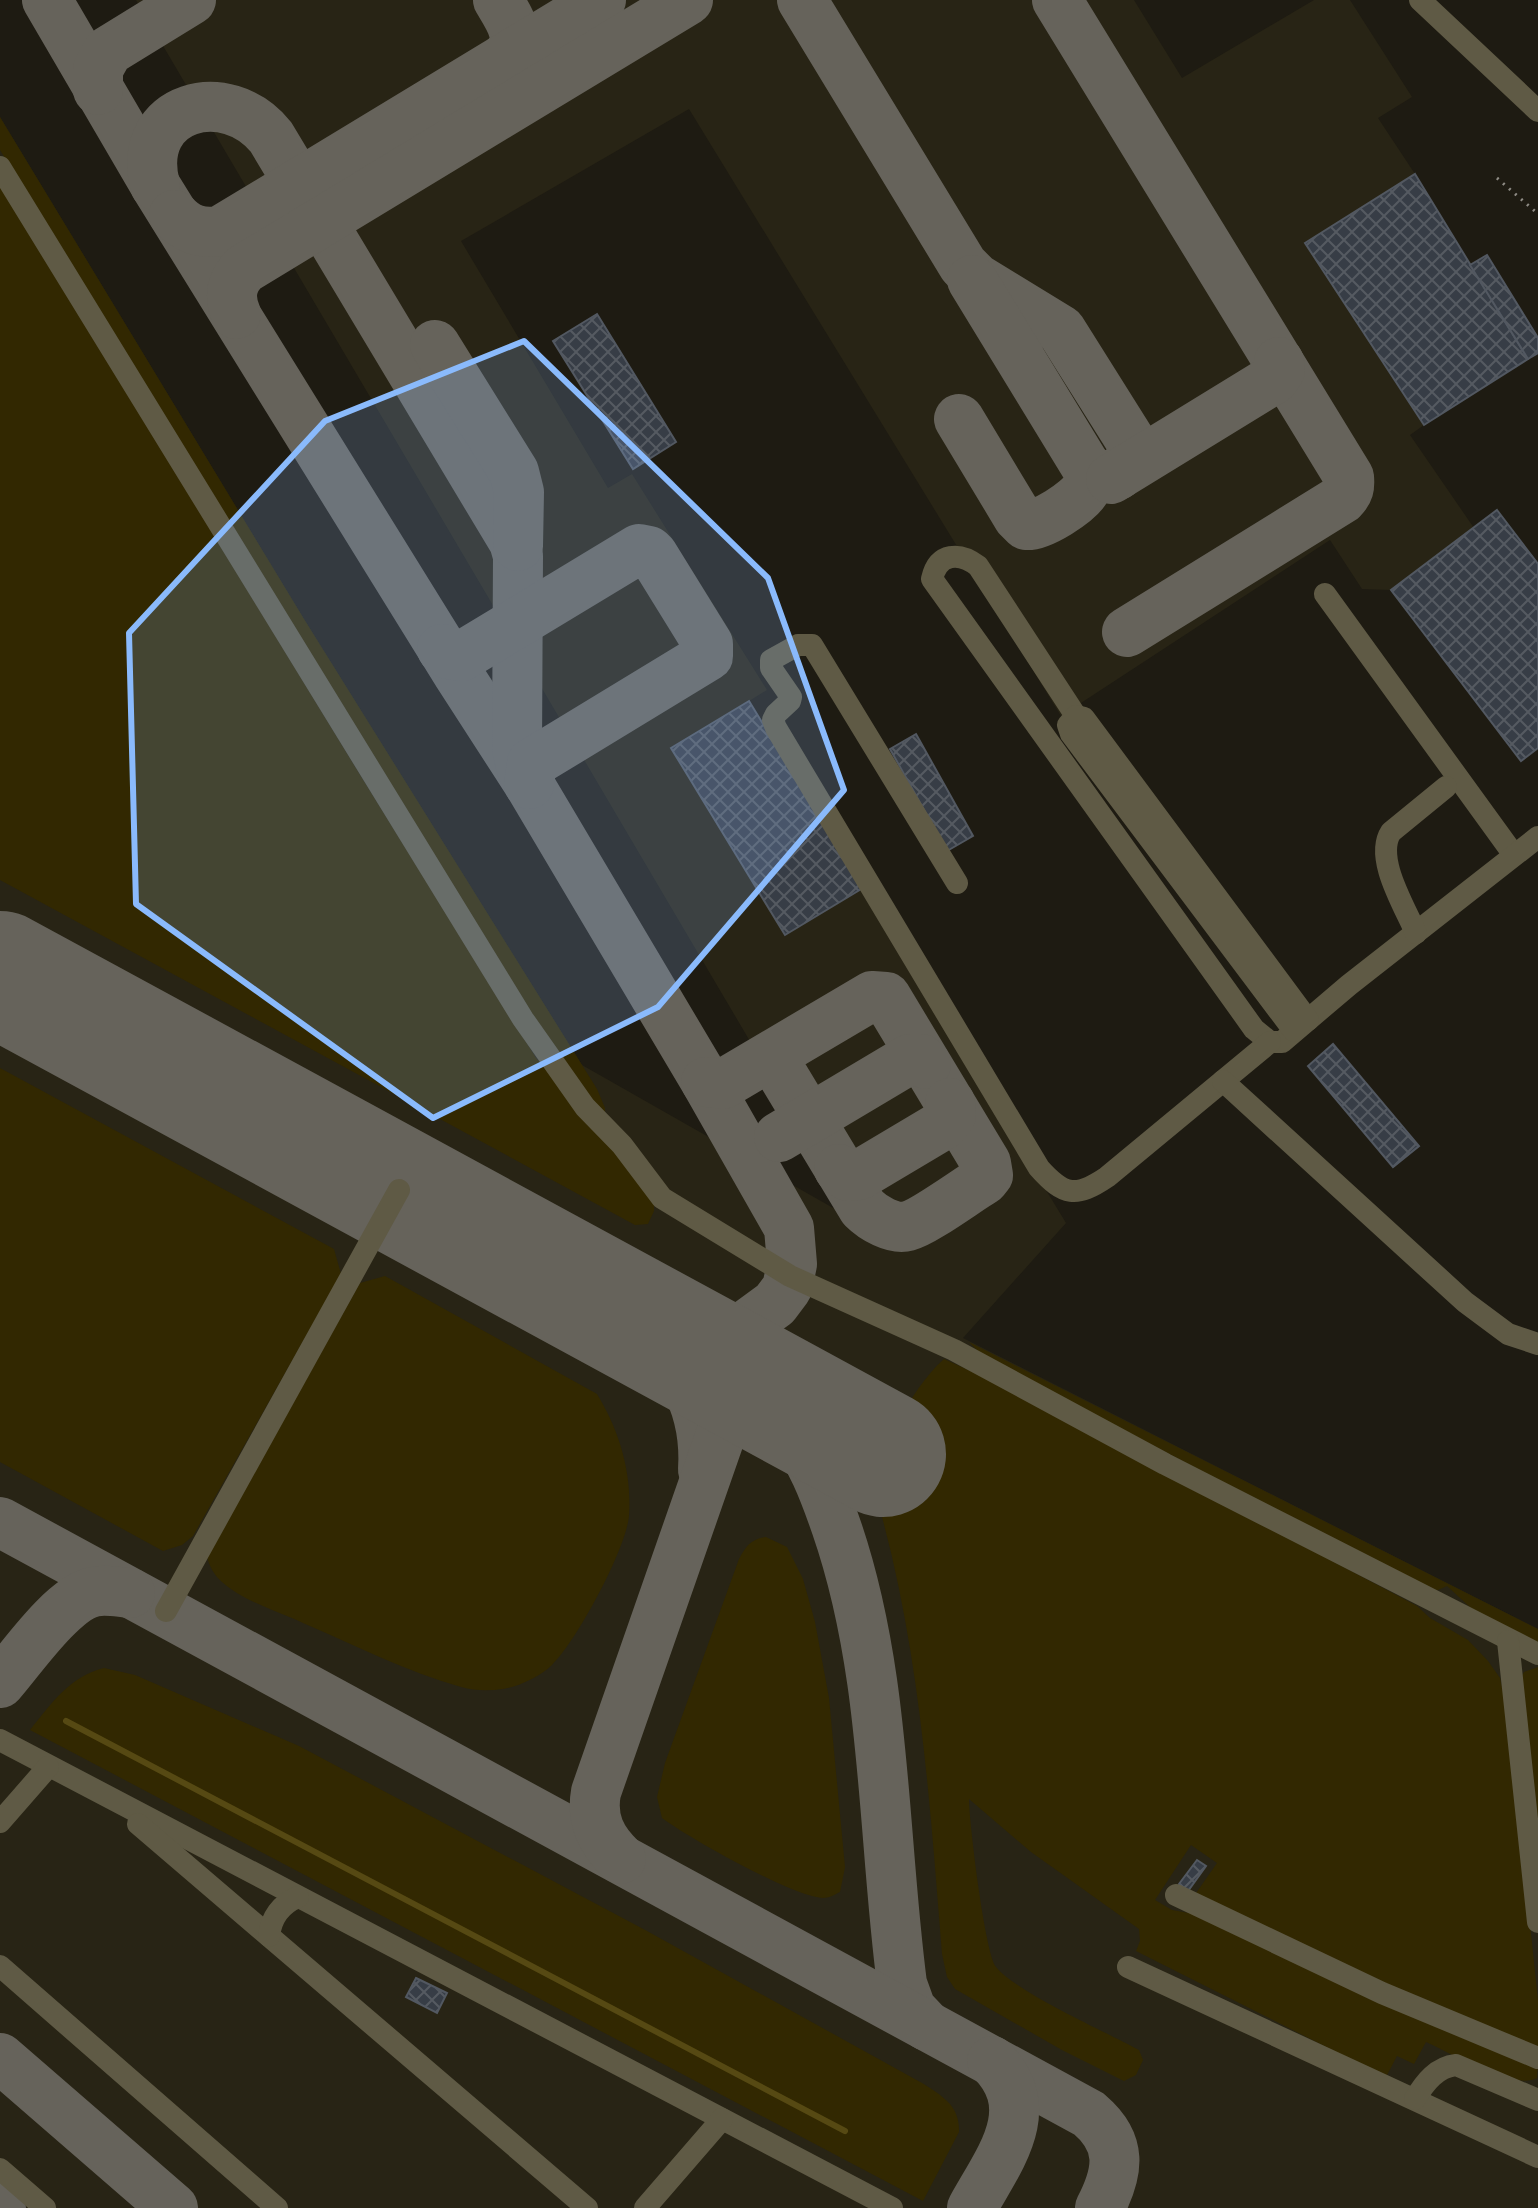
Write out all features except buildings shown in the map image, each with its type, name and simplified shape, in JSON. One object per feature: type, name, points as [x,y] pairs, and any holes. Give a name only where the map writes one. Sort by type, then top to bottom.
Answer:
[{"type":"street","points":[[1420,0],[1538,111]]},
{"type":"street","points":[[0,167],[523,1019],[585,1107],[622,1145],[662,1198],[790,1276],[954,1350],[1165,1464],[1538,1654]]},
{"type":"street","points":[[1301,1026],[1084,718],[1076,716],[978,566],[967,558],[954,555],[940,562],[934,568],[932,579],[1254,1029],[1270,1042],[1282,1042],[1538,837]]},
{"type":"street","points":[[1325,594],[1514,855]]},
{"type":"street","points":[[957,883],[812,645],[798,645],[771,660],[771,668],[791,697],[773,720],[776,728],[1039,1168],[1051,1182],[1070,1192],[1087,1191],[1270,1042]]},
{"type":"street","points":[[1416,933],[1384,855],[1385,841],[1391,832],[1446,787]]},
{"type":"street","points":[[1223,1081],[1465,1302],[1508,1334],[1538,1344]]},
{"type":"street","points":[[166,1611],[399,1190]]},
{"type":"street","points":[[1508,1641],[1538,1922]]},
{"type":"street","points":[[0,1740],[890,2207]]},
{"type":"street","points":[[0,1822],[48,1767]]},
{"type":"street","points":[[107,1798],[587,2208]]},
{"type":"street","points":[[1176,1895],[1439,2019],[1538,2058]]},
{"type":"street","points":[[269,1936],[274,1917],[281,1907],[298,1897]]},
{"type":"street","points":[[0,1966],[277,2208]]},
{"type":"street","points":[[1128,1967],[1538,2157]]},
{"type":"street","points":[[1415,2099],[1434,2075],[1445,2067],[1456,2065],[1538,2100]]},
{"type":"street","points":[[645,2208],[722,2119]]},
{"type":"street","points":[[0,2169],[45,2208]]},
{"type":"path","points":[[1497,178],[1538,214]]},
{"type":"highlighted area","points":[[524,341],[768,578],[844,790],[658,1007],[433,1118],[136,904],[129,633],[325,421]]},
{"type":"shaded area","points":[[136,0],[1134,0],[1182,78],[1314,0],[1350,0],[1412,97],[1378,118],[1415,174],[1306,243],[1424,425],[1410,435],[1474,528],[1391,590],[1362,589],[1330,540],[1061,716],[689,109],[461,241],[608,488],[632,474],[767,690],[672,749],[785,934],[863,888],[1066,1223],[963,1338],[1538,1629],[1538,2208],[0,2208],[0,117],[304,619],[582,1065],[856,1221]]},
{"type":"shaded area","points":[[0,117],[304,619],[597,1089],[605,1108],[605,1117],[551,1047],[0,150]]},
{"type":"shaded area","points":[[0,184],[536,1058],[588,1117],[654,1202],[648,1224],[635,1225],[0,880]]},
{"type":"shaded area","points":[[0,1068],[334,1249],[341,1274],[193,1536],[182,1545],[163,1551],[0,1462]]},
{"type":"shaded area","points":[[385,1276],[597,1394],[618,1437],[626,1467],[629,1499],[629,1515],[620,1549],[599,1594],[562,1653],[542,1673],[515,1686],[472,1689],[401,1666],[240,1595],[219,1579],[208,1560],[207,1556],[360,1283]]},
{"type":"shaded area","points":[[969,1342],[1538,1629],[1538,1645],[1471,1608],[1447,1586],[1438,1590],[1426,1589],[983,1356]]},
{"type":"shaded area","points":[[944,1359],[997,1383],[1417,1606],[1430,1618],[1468,1640],[1488,1661],[1500,1678],[1508,1715],[1538,2000],[1538,2055],[1194,1896],[1217,1863],[1191,1845],[1155,1900],[1172,1910],[1194,1914],[1538,2063],[1537,2078],[1526,2081],[1498,2075],[1426,2042],[1414,2064],[1397,2056],[1386,2077],[1136,1951],[1140,1941],[1139,1929],[1031,1852],[969,1799],[983,1914],[996,1967],[1041,2000],[1139,2050],[1143,2060],[1136,2075],[1124,2081],[1062,2050],[955,1989],[947,1977],[942,1954],[921,1728],[904,1616],[879,1506],[862,1495],[908,1404]]},
{"type":"shaded area","points":[[766,1537],[787,1547],[803,1579],[815,1622],[829,1698],[845,1867],[840,1892],[825,1898],[766,1878],[694,1839],[662,1818],[657,1797],[665,1763],[739,1559],[756,1539]]},
{"type":"shaded area","points":[[1538,1667],[1538,1846],[1520,1679],[1524,1672]]},
{"type":"shaded area","points":[[104,1668],[135,1675],[299,1746],[647,1931],[943,2097],[953,2108],[959,2132],[923,2201],[30,1730],[71,1684]]},
{"type":"waterway","points":[[66,1721],[845,2131]]},
{"type":"taxiway","points":[[47,0],[155,185],[529,784],[789,1228],[792,1264],[787,1288],[775,1304],[745,1326],[723,1334],[695,1337],[672,1334],[631,1317]]},
{"type":"taxiway","points":[[98,90],[98,69],[108,51],[191,0]]},
{"type":"taxiway","points":[[498,0],[511,22],[514,37],[514,45],[504,59]]},
{"type":"taxiway","points":[[174,215],[194,229],[220,231],[601,0]]},
{"type":"taxiway","points":[[236,314],[232,290],[244,269],[688,0]]},
{"type":"taxiway","points":[[802,0],[963,265],[976,278],[1061,330],[1132,443],[1131,456],[1118,475],[1103,476],[1088,470]]},
{"type":"taxiway","points":[[1057,0],[1349,477],[1348,489],[1342,499],[1127,632]]},
{"type":"taxiway","points":[[155,185],[152,158],[158,136],[171,120],[189,110],[210,107],[232,110],[253,120],[271,137],[514,542],[518,556],[517,749],[522,770]]},
{"type":"taxiway","points":[[959,419],[1018,517],[1026,525],[1059,513],[1086,489],[1088,470],[972,280]]},
{"type":"taxiway","points":[[435,345],[514,472],[519,492],[518,546]]},
{"type":"taxiway","points":[[1111,479],[1274,379],[1280,370],[1279,362]]},
{"type":"taxiway","points":[[442,649],[448,654],[462,656],[639,549],[653,555],[708,644],[708,656],[532,763],[529,784]]},
{"type":"taxiway","points":[[706,1082],[723,1084],[872,996],[886,997],[986,1163],[988,1175],[915,1223],[902,1227],[884,1222],[863,1208],[781,1072],[769,1064],[758,1065]]},
{"type":"taxiway","points":[[779,1137],[910,1059],[921,1059],[926,1064]]},
{"type":"taxiway","points":[[839,1169],[848,1176],[859,1175],[943,1125],[951,1115],[950,1103]]},
{"type":"taxiway","points":[[634,1322],[665,1353],[688,1387],[701,1426],[703,1470]]},
{"type":"taxiway","points":[[621,1859],[599,1829],[595,1812],[596,1792],[721,1434],[754,1353]]},
{"type":"taxiway","points":[[720,1367],[781,1419],[796,1439],[816,1475],[836,1526],[853,1582],[874,1695],[902,1984],[911,2009],[927,2026]]},
{"type":"taxiway","points":[[0,1522],[1089,2114],[1108,2136],[1114,2158],[1111,2182],[1100,2208]]},
{"type":"taxiway","points":[[0,1683],[68,1606],[93,1592],[130,1593]]},
{"type":"taxiway","points":[[0,2058],[173,2208]]},
{"type":"taxiway","points":[[972,2208],[1003,2153],[1014,2116],[1013,2098],[1006,2079],[992,2061]]},
{"type":"runway","points":[[0,974],[883,1454]]}]
